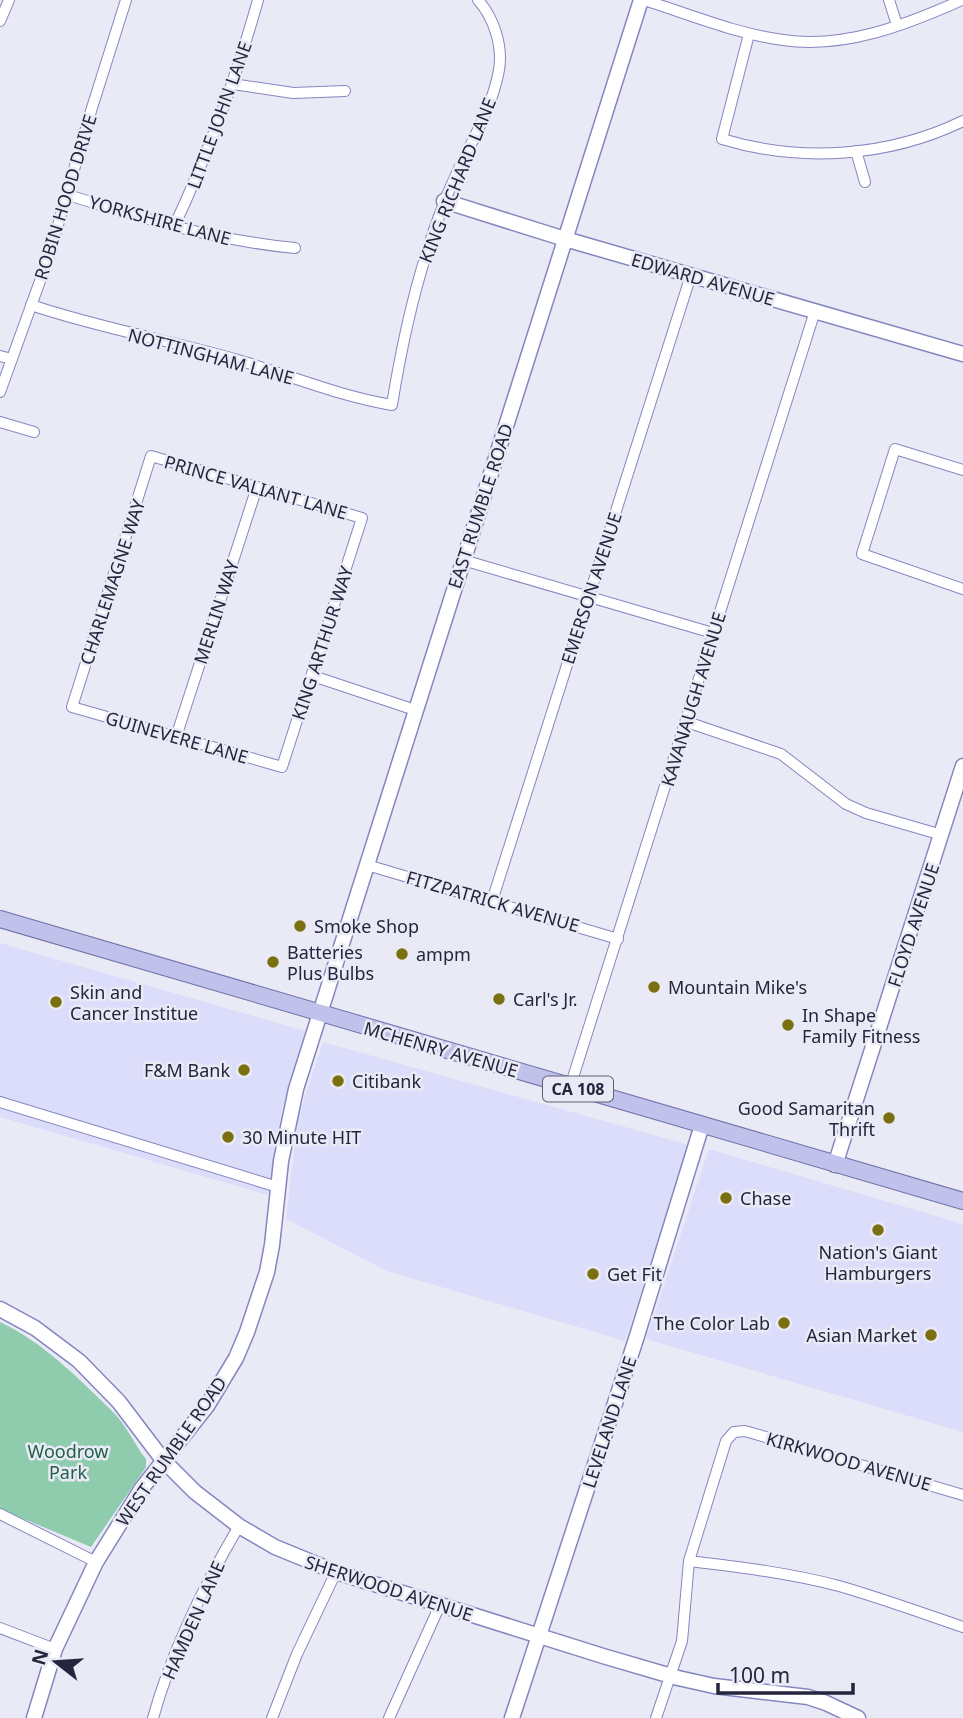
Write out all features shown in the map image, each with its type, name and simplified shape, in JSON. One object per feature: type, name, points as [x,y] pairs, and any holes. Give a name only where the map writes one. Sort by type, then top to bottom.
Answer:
[{"type":"main road","name":"MCHENRY AVENUE","points":[[0,919],[963,1201]]},
{"type":"street","points":[[0,21],[9,0]]},
{"type":"street","name":"ROBIN HOOD DRIVE","points":[[0,392],[68,195],[126,0]]},
{"type":"street","name":"LITTLE JOHN LANE","points":[[174,228],[233,84],[258,0]]},
{"type":"street","name":"KING RICHARD LANE","points":[[391,405],[418,278],[444,201],[482,118],[499,69],[495,29],[478,0]]},
{"type":"street","points":[[643,0],[749,34],[811,42],[849,40],[962,0]]},
{"type":"street","name":"EAST RUMBLE ROAD","points":[[321,1013],[415,710],[643,0]]},
{"type":"street","points":[[889,0],[897,25]]},
{"type":"street","points":[[749,34],[722,139],[762,149],[794,153],[856,151],[911,141],[963,121]]},
{"type":"street","points":[[233,84],[293,93],[345,91]]},
{"type":"street","points":[[856,151],[865,182]]},
{"type":"street","name":"YORKSHIRE LANE","points":[[68,195],[174,228],[226,239],[296,248]]},
{"type":"street","name":"EDWARD AVENUE","points":[[444,201],[565,239],[963,354]]},
{"type":"street","name":"EMERSON AVENUE","points":[[492,901],[691,275]]},
{"type":"street","name":"NOTTINGHAM LANE","points":[[31,305],[144,338],[236,360],[337,393],[391,405]]},
{"type":"street","name":"KAVANAUGH AVENUE","points":[[570,1087],[815,311]]},
{"type":"street","points":[[0,356],[12,359]]},
{"type":"street","points":[[0,422],[34,432]]},
{"type":"street","points":[[963,470],[895,449],[862,554],[963,589]]},
{"type":"street","name":"PRINCE VALIANT LANE","points":[[151,456],[362,518]]},
{"type":"street","name":"CHARLEMAGNE WAY","points":[[72,707],[151,456]]},
{"type":"street","name":"MERLIN WAY","points":[[176,737],[257,487]]},
{"type":"street","name":"KING ARTHUR WAY","points":[[282,767],[362,518]]},
{"type":"street","points":[[463,560],[713,633]]},
{"type":"street","points":[[313,677],[415,710]]},
{"type":"street","name":"GUINEVERE LANE","points":[[72,707],[282,767]]},
{"type":"street","points":[[687,722],[781,754],[846,804],[866,813],[942,835]]},
{"type":"street","name":"FLOYD AVENUE","points":[[835,1164],[963,766]]},
{"type":"street","name":"FITZPATRICK AVENUE","points":[[367,865],[618,939]]},
{"type":"street","name":"WEST RUMBLE ROAD","points":[[34,1718],[55,1649],[96,1562],[163,1460],[207,1406],[236,1358],[247,1332],[267,1272],[292,1104],[321,1013]]},
{"type":"street","points":[[0,1102],[278,1187]]},
{"type":"street","name":"LEVELAND LANE","points":[[512,1718],[636,1339],[702,1125]]},
{"type":"street","name":"SHERWOOD AVENUE","points":[[0,1309],[35,1328],[79,1361],[119,1402],[163,1460],[195,1492],[239,1526],[275,1547],[336,1572],[670,1676],[714,1686],[808,1697],[858,1718]]},
{"type":"street","name":"KIRKWOOD AVENUE","points":[[689,1561],[726,1441],[734,1432],[745,1431],[963,1495]]},
{"type":"street","points":[[0,1514],[96,1562]]},
{"type":"street","name":"HAMDEN LANE","points":[[153,1718],[185,1629],[213,1571],[239,1526]]},
{"type":"street","points":[[656,1718],[682,1641],[689,1561],[761,1570],[836,1586],[963,1627]]},
{"type":"street","points":[[272,1718],[297,1654],[336,1572]]},
{"type":"street","points":[[389,1718],[440,1605]]},
{"type":"street","points":[[0,1628],[55,1649]]},
{"type":"shaded area","points":[[0,943],[305,1031],[282,1110],[268,1195],[0,1117]]},
{"type":"shaded area","points":[[323,1042],[689,1145],[625,1341],[387,1271],[286,1219],[298,1118]]},
{"type":"shaded area","points":[[709,1149],[963,1224],[963,1432],[646,1339]]},
{"type":"green space","name":"Woodrow Park","points":[[0,1322],[45,1350],[86,1386],[126,1428],[146,1459],[146,1467],[91,1547],[0,1509]]},
{"type":"place","name":"Smoke Shop","points":[[300,926]]},
{"type":"place","name":"ampm","points":[[402,954]]},
{"type":"place","name":"Batteries Plus Bulbs","points":[[273,962]]},
{"type":"place","name":"Mountain Mike's","points":[[654,987]]},
{"type":"place","name":"Carl's Jr.","points":[[499,999]]},
{"type":"place","name":"Skin and Cancer Institue","points":[[56,1002]]},
{"type":"place","name":"In Shape Family Fitness","points":[[788,1025]]},
{"type":"place","name":"F&M Bank","points":[[244,1070]]},
{"type":"place","name":"Citibank","points":[[338,1081]]},
{"type":"place","name":"Good Samaritan Thrift","points":[[889,1118]]},
{"type":"place","name":"30 Minute HIT","points":[[228,1137]]},
{"type":"place","name":"Chase","points":[[726,1198]]},
{"type":"place","name":"Nation's Giant Hamburgers","points":[[878,1230]]},
{"type":"place","name":"Get Fit","points":[[593,1274]]},
{"type":"place","name":"The Color Lab","points":[[784,1323]]},
{"type":"place","name":"Asian Market","points":[[931,1335]]}]
